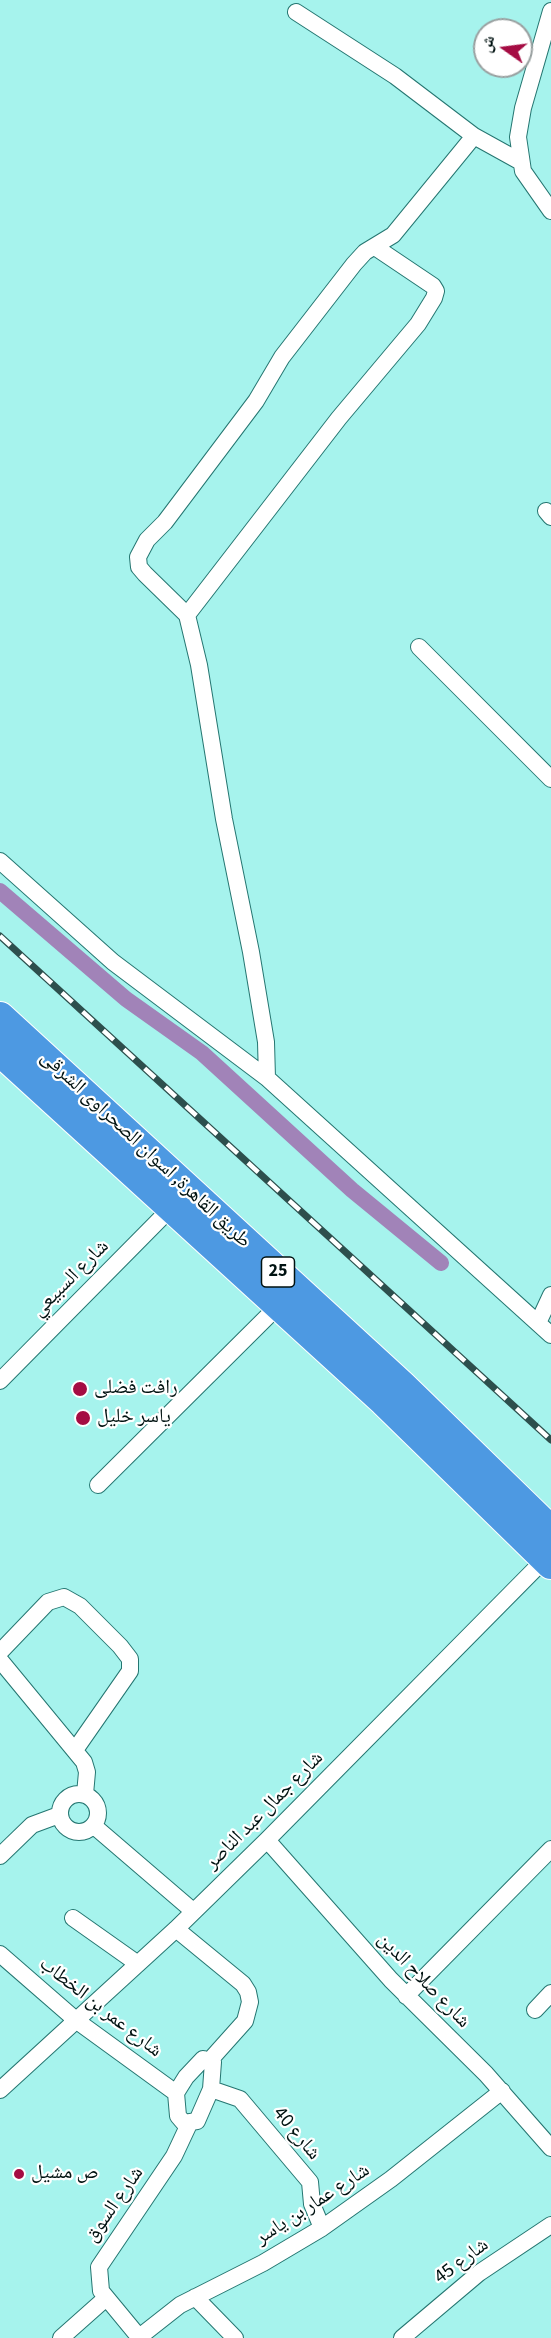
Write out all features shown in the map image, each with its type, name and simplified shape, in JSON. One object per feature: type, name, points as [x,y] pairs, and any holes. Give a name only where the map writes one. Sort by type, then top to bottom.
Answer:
[{"type":"highway","name":"طريق القاهرة, اسوان الصحراوى الشرقى","points":[[0,1017],[401,1385],[550,1552]]},
{"type":"highway","name":"طريق القاهرة, اسوان الصحراوى الشرقى","points":[[0,1051],[173,1206],[550,1552]]},
{"type":"street","points":[[551,11],[523,108],[518,137],[523,171],[551,211]]},
{"type":"street","points":[[296,12],[395,76],[474,136],[521,162]]},
{"type":"street","points":[[267,1078],[266,1042],[251,952],[224,819],[199,665],[187,615],[139,567],[139,553],[229,438],[260,394],[282,357],[354,264],[399,228],[474,136]]},
{"type":"street","points":[[187,615],[339,418],[418,324],[434,298],[436,291],[433,286],[375,247]]},
{"type":"street","points":[[419,647],[551,779]]},
{"type":"street","points":[[0,861],[113,962],[267,1078],[551,1335]]},
{"type":"street","name":"شارع السبيعي","points":[[0,1381],[173,1206]]},
{"type":"street","points":[[538,1323],[551,1294]]},
{"type":"street","points":[[99,1485],[279,1305]]},
{"type":"street","name":"شارع جمال عبد الناصر","points":[[0,2090],[176,1929],[267,1840],[550,1552]]},
{"type":"street","points":[[0,1652],[48,1602],[64,1597],[80,1606],[130,1659],[130,1671],[75,1750]]},
{"type":"street","points":[[0,1660],[84,1762],[87,1773],[85,1794]]},
{"type":"street","points":[[85,1794],[98,1807],[97,1820],[94,1826],[83,1832],[76,1832],[65,1827],[59,1815],[66,1797],[85,1794]]},
{"type":"street","points":[[0,1856],[32,1825],[59,1815]]},
{"type":"street","points":[[94,1826],[193,1911]]},
{"type":"street","name":"شارع صلاح الدين","points":[[267,1840],[405,1996],[502,2091],[551,2148]]},
{"type":"street","points":[[405,1996],[551,1849]]},
{"type":"street","points":[[74,1918],[138,1964]]},
{"type":"street","points":[[176,1929],[243,1984],[250,2002],[245,2021],[211,2060],[200,2062],[180,2084],[176,2093],[178,2116],[189,2124]]},
{"type":"street","name":"شارع عمر بن الخطاب","points":[[0,1954],[77,2021],[176,2093]]},
{"type":"street","points":[[535,2010],[551,1993]]},
{"type":"street","points":[[211,2060],[214,2066],[211,2089]]},
{"type":"street","name":"شارع السوق","points":[[138,2337],[101,2291],[98,2275],[103,2259],[174,2156],[189,2124],[199,2117],[211,2089]]},
{"type":"street","name":"شارع 40","points":[[211,2089],[240,2100],[310,2182],[312,2204],[322,2228]]},
{"type":"street","name":"شارع عمار بن ياسر","points":[[138,2337],[168,2313],[195,2297],[263,2263],[322,2228],[391,2179],[502,2091]]},
{"type":"street","name":"شارع 45","points":[[402,2338],[479,2273],[551,2225]]},
{"type":"street","points":[[195,2297],[235,2338]]},
{"type":"street","points":[[61,2338],[106,2298]]},
{"type":"waterway","points":[[0,891],[126,999],[202,1053],[352,1190],[441,1263]]},
{"type":"railway","points":[[0,936],[551,1440]]},
{"type":"place","name":"رافت فضلى","points":[[80,1389]]},
{"type":"place","name":"ياسر خليل","points":[[83,1418]]},
{"type":"place","name":"ص مشيل","points":[[19,2174]]}]
